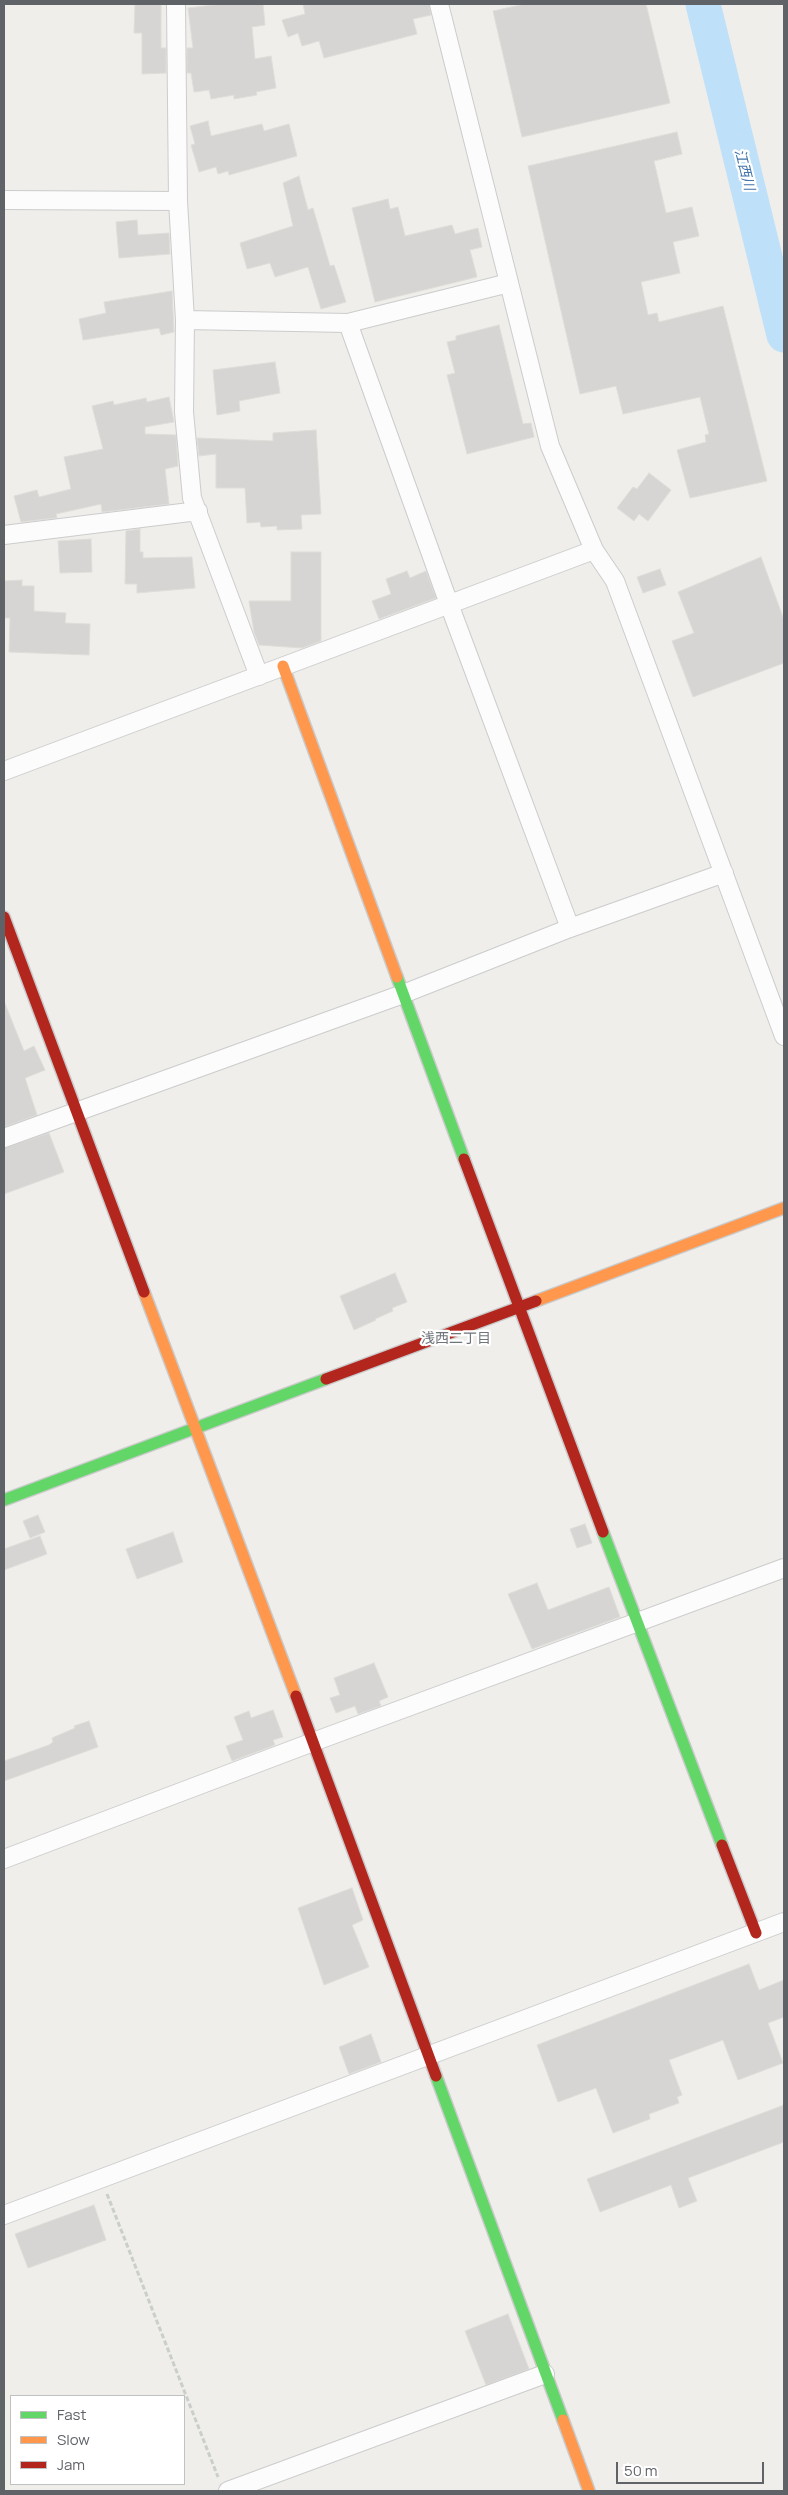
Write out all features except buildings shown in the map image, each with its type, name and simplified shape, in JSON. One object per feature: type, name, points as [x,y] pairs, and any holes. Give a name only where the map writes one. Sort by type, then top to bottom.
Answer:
[{"type":"street","points":[[176,4],[178,201],[185,320],[184,412],[192,498],[259,676]]},
{"type":"street","points":[[439,4],[550,446],[594,550],[615,581],[784,1036]]},
{"type":"street","points":[[4,200],[178,201]]},
{"type":"street","points":[[185,320],[348,322],[509,283]]},
{"type":"street","points":[[348,322],[449,604],[570,928]]},
{"type":"street","points":[[4,535],[198,511]]},
{"type":"street","points":[[4,771],[594,550]]},
{"type":"street","points":[[283,666],[518,1308],[756,1933]]},
{"type":"street","points":[[4,1138],[76,1110],[403,994],[570,928],[724,873]]},
{"type":"street","points":[[4,917],[313,1742],[589,2491]]},
{"type":"street","points":[[4,1500],[784,1208]]},
{"type":"street","points":[[4,1859],[313,1742],[784,1568]]},
{"type":"street","points":[[4,2215],[429,2057],[784,1922]]},
{"type":"street","points":[[224,2487],[545,2374]]},
{"type":"path","points":[[101,2179],[224,2487]]},
{"type":"waterway","name":"江西川","points":[[703,4],[784,335]]},
{"type":"traffic: fast","points":[[397,977],[464,1159]]},
{"type":"traffic: fast","points":[[4,1500],[326,1379]]},
{"type":"traffic: fast","points":[[603,1532],[722,1845]]},
{"type":"traffic: fast","points":[[436,2076],[563,2420]]},
{"type":"traffic: slow","points":[[283,666],[397,977]]},
{"type":"traffic: slow","points":[[536,1301],[784,1208]]},
{"type":"traffic: slow","points":[[144,1292],[296,1696]]},
{"type":"traffic: slow","points":[[563,2420],[589,2491]]},
{"type":"traffic: jam","points":[[4,917],[144,1292]]},
{"type":"traffic: jam","points":[[464,1159],[603,1532]]},
{"type":"traffic: jam","points":[[326,1379],[536,1301]]},
{"type":"traffic: jam","points":[[296,1696],[436,2076]]},
{"type":"traffic: jam","points":[[722,1845],[756,1933]]},
{"type":"district","name":"浅西二丁目","points":[[456,1339]]}]
